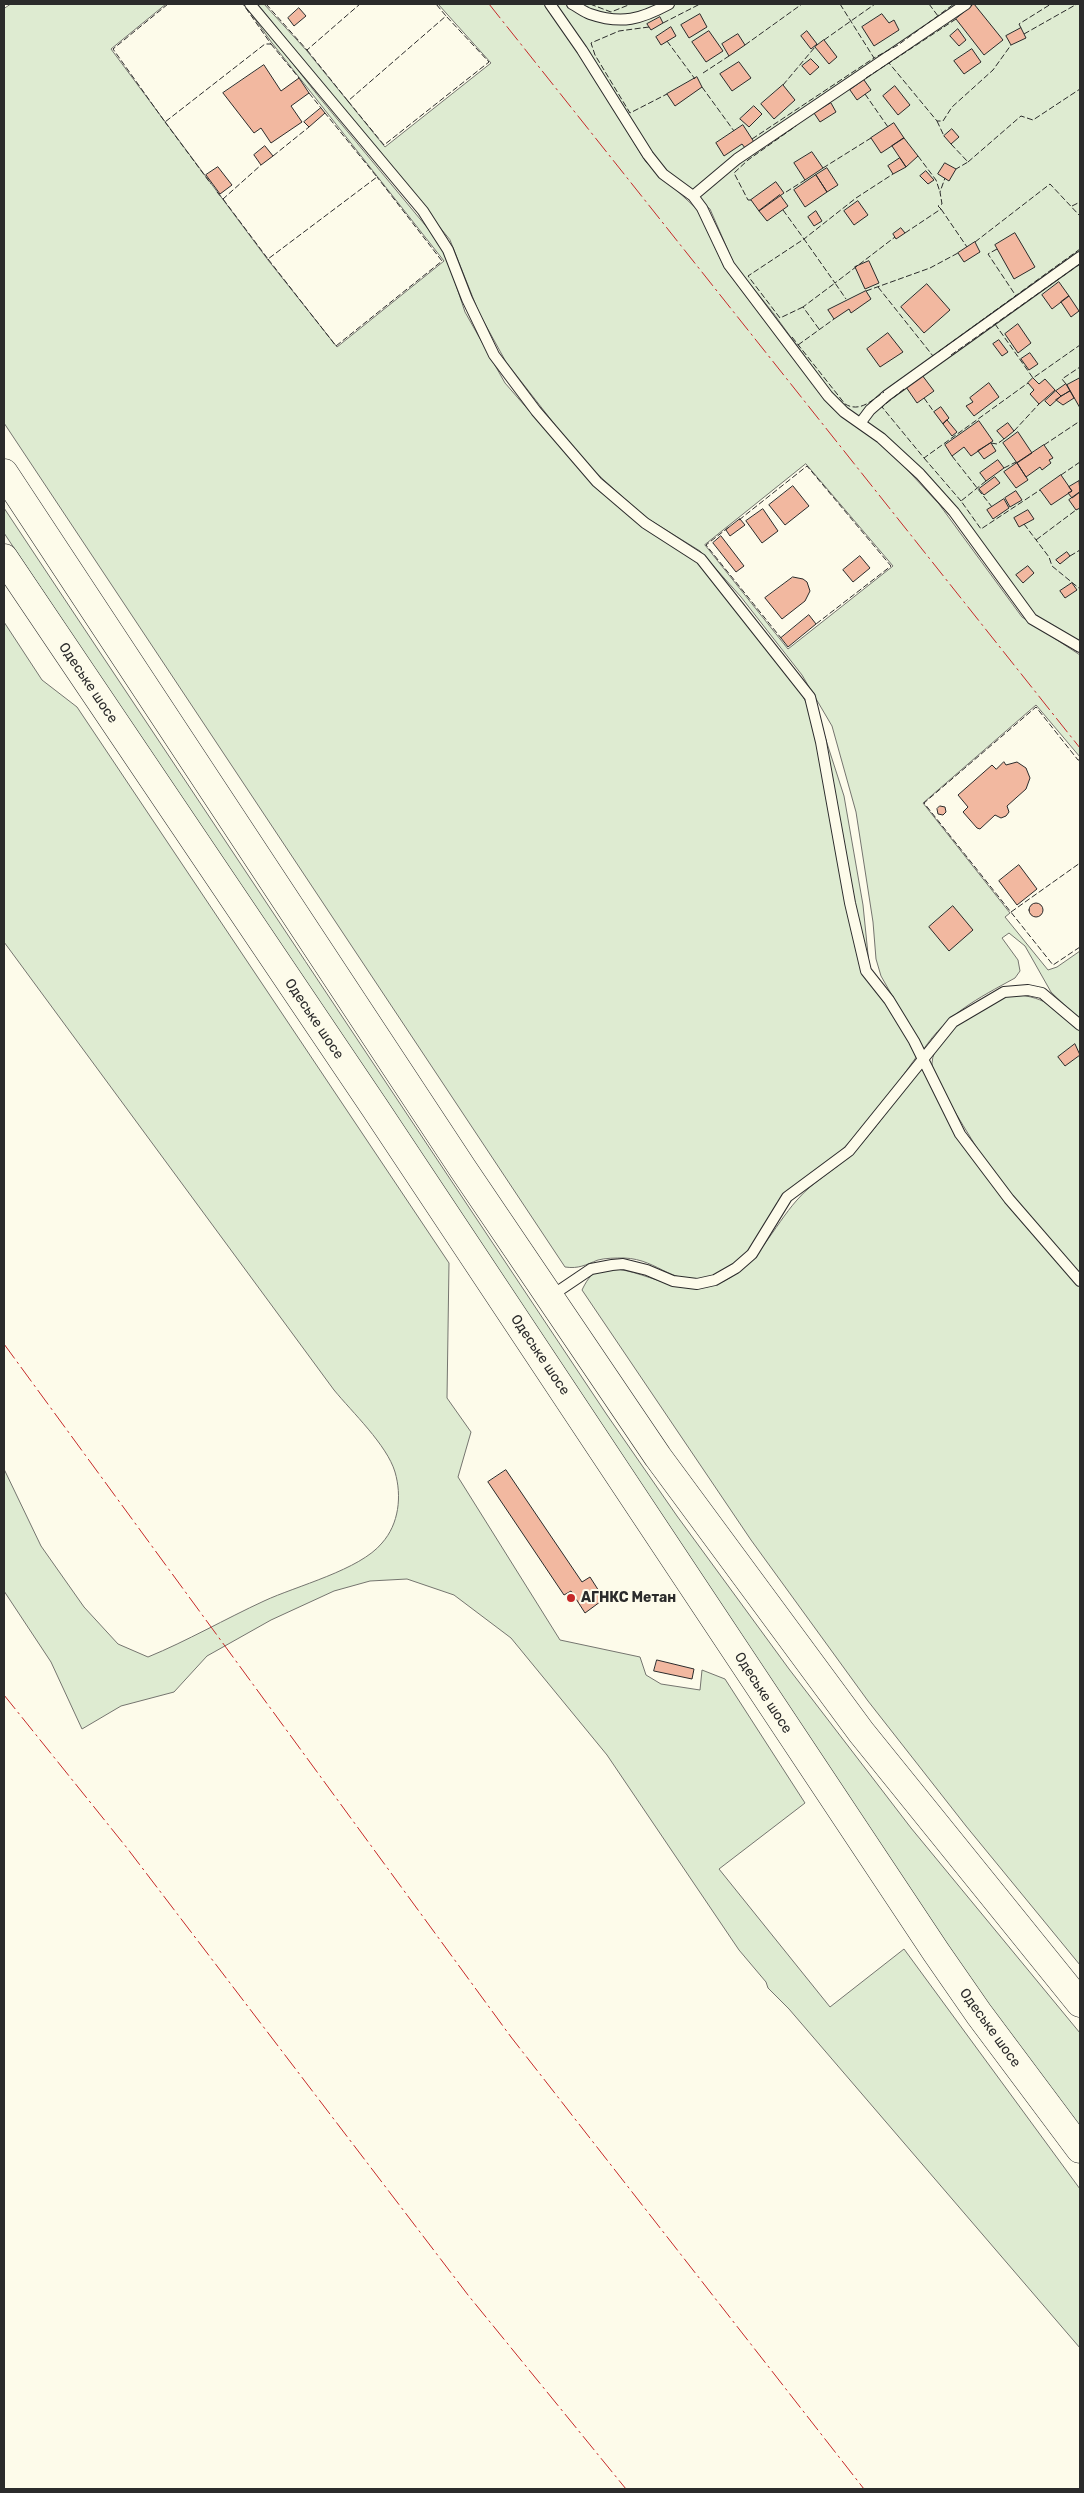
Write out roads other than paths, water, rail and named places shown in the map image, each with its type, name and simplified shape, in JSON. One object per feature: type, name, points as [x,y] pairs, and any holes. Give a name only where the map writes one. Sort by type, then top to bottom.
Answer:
[{"type":"highway","points":[[4,473],[658,1457],[811,1666],[921,1808],[1080,2003]]},
{"type":"highway","name":"Одеське шосе","points":[[4,558],[380,1116],[936,1952],[985,2022],[1080,2149]]},
{"type":"lane","points":[[250,4],[428,219],[448,250],[467,299],[494,355],[536,411],[597,482],[645,523],[701,559],[810,697],[821,742],[850,903],[866,971],[889,1000],[922,1057],[938,1093],[960,1134],[1009,1199],[1080,1281]]},
{"type":"lane","points":[[550,4],[582,50],[648,155],[663,174],[693,196],[706,214],[729,265],[828,396],[844,412],[861,422],[920,474],[948,506],[1032,619],[1079,642]]},
{"type":"lane","points":[[572,4],[588,14],[620,21],[642,18],[669,4]]},
{"type":"lane","points":[[693,196],[737,159],[966,4]]},
{"type":"lane","points":[[861,422],[870,410],[886,396],[1080,257]]},
{"type":"lane","points":[[550,1297],[591,1270],[612,1265],[624,1264],[647,1270],[673,1281],[698,1284],[716,1280],[736,1268],[752,1254],[787,1197],[849,1151],[922,1057],[953,1022],[1004,992],[1028,990],[1042,993],[1080,1025]]},
{"type":"place","name":"АГНКС Метан","points":[[571,1598]]}]
